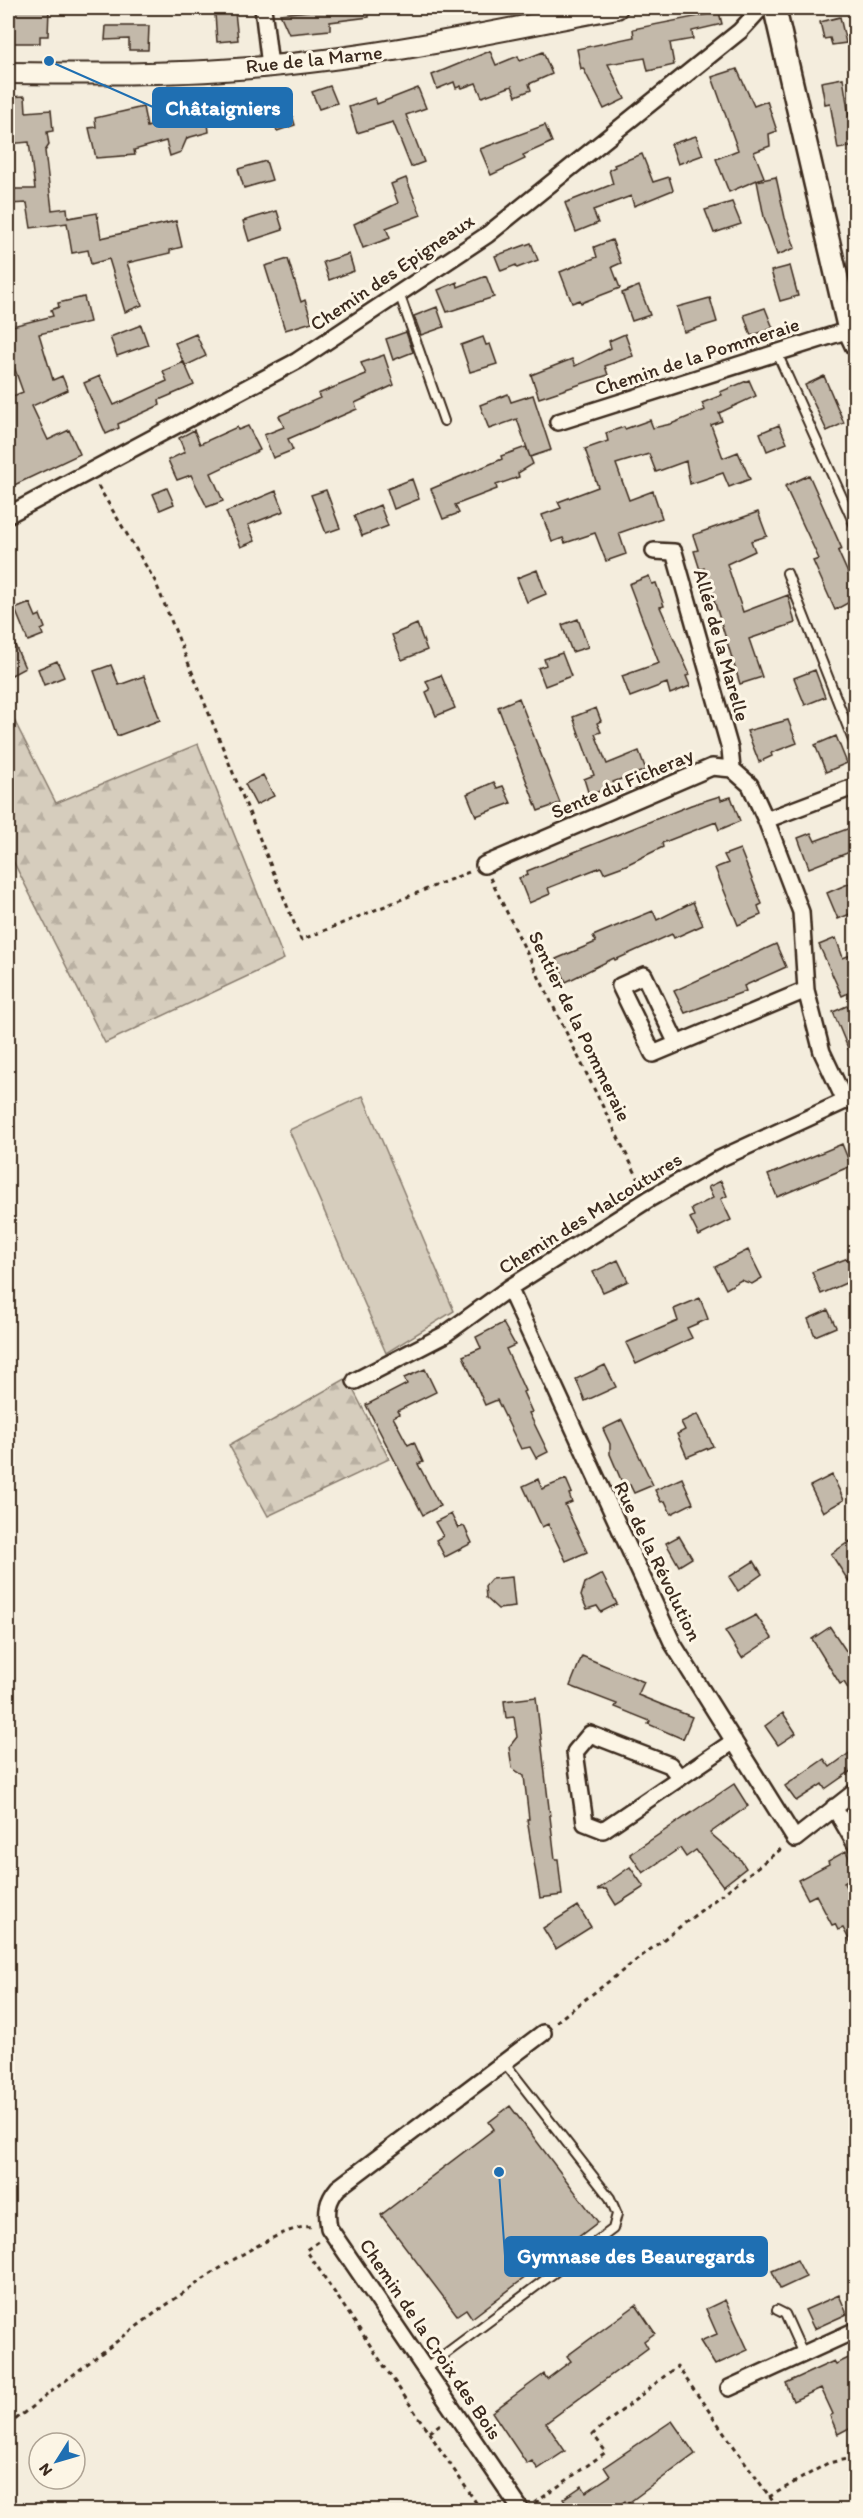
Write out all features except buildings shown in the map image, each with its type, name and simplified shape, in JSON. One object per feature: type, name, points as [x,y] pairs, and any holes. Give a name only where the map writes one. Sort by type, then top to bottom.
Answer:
[{"type":"main road","points":[[771,8],[852,338]]},
{"type":"street","points":[[263,8],[270,66]]},
{"type":"street","name":"Rue de la Marne","points":[[8,73],[71,74],[270,66],[409,48],[617,8]]},
{"type":"street","name":"Chemin des Epigneaux","points":[[8,515],[297,361],[487,235],[771,8]]},
{"type":"street","name":"Chemin de la Pommeraie","points":[[558,422],[777,353],[852,338]]},
{"type":"street","name":"Allée de la Marelle","points":[[654,551],[674,552],[730,749],[732,769]]},
{"type":"street","name":"Sente du Ficheray","points":[[484,865],[712,767],[732,769]]},
{"type":"street","points":[[732,769],[750,785],[766,820],[801,912],[806,990],[822,1052],[850,1099]]},
{"type":"street","points":[[766,820],[855,786]]},
{"type":"street","points":[[677,1044],[645,975],[620,986],[653,1054],[677,1044],[806,990]]},
{"type":"street","name":"Chemin des Malcoutures","points":[[355,1381],[444,1335],[509,1288],[648,1199],[717,1160],[850,1099]]},
{"type":"street","name":"Rue de la Révolution","points":[[509,1288],[673,1644],[795,1839]]},
{"type":"street","points":[[680,1778],[670,1765],[590,1734],[575,1752],[585,1823],[603,1830],[680,1778],[734,1741]]},
{"type":"street","points":[[795,1839],[855,1791]]},
{"type":"street","points":[[834,1807],[855,1845]]},
{"type":"street","points":[[331,2230],[328,2200],[338,2188],[543,2033]]},
{"type":"street","name":"Chemin de la Croix des Bois","points":[[331,2230],[521,2511]]},
{"type":"street","points":[[729,2388],[855,2330]]},
{"type":"lane","points":[[399,293],[444,421]]},
{"type":"lane","points":[[777,353],[855,528]]},
{"type":"lane","points":[[787,573],[855,748]]},
{"type":"lane","points":[[425,2369],[613,2229],[617,2214],[610,2198],[504,2062]]},
{"type":"lane","points":[[777,2310],[785,2314],[803,2354]]},
{"type":"path","points":[[90,472],[155,581],[301,940],[484,865]]},
{"type":"path","name":"Sentier de la Pommeraie","points":[[484,865],[648,1199]]},
{"type":"path","points":[[543,2033],[795,1839]]},
{"type":"path","points":[[8,2425],[212,2271],[284,2233],[304,2226],[331,2230]]},
{"type":"path","points":[[331,2230],[306,2250],[481,2511]]},
{"type":"path","points":[[537,2502],[606,2452],[592,2434],[677,2366],[778,2510]]},
{"type":"path","points":[[769,2497],[828,2463],[855,2457]]},
{"type":"green space","points":[[8,708],[56,803],[198,744],[284,959],[105,1043],[10,855],[8,856]]},
{"type":"green space","points":[[363,1096],[454,1311],[386,1353],[289,1130]]},
{"type":"green space","points":[[347,1378],[389,1459],[268,1516],[229,1445]]},
{"type":"place","name":"Châtaigniers","points":[[49,61]]},
{"type":"place","name":"Gymnase des Beauregards","points":[[499,2172]]}]
